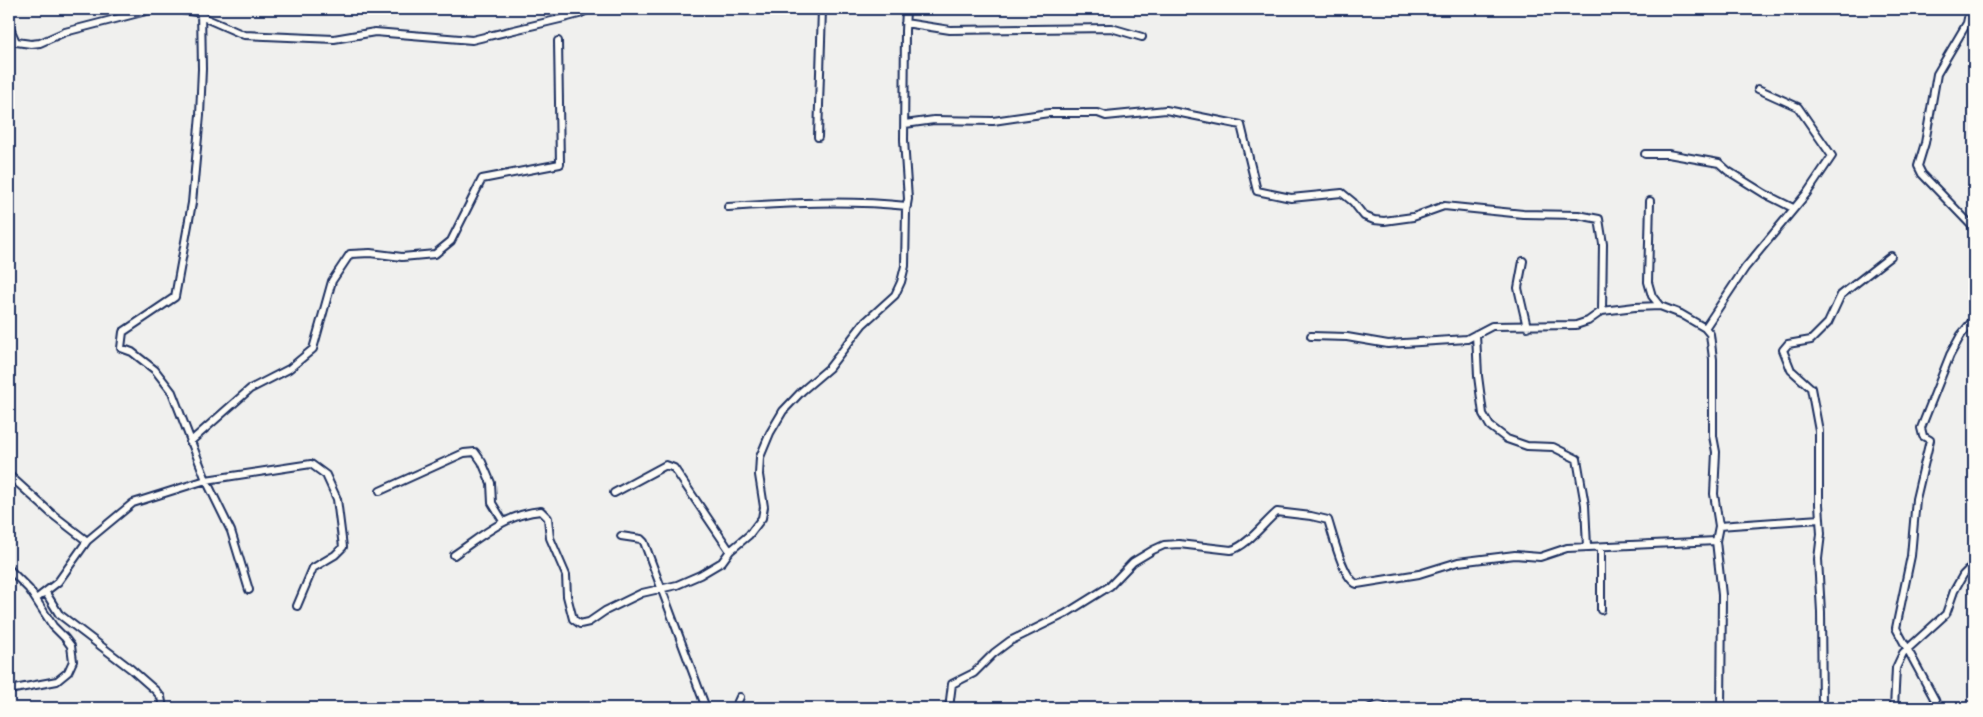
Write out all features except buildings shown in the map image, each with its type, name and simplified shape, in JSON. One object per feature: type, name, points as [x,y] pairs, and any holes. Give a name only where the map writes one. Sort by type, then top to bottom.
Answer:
[{"type":"street","points":[[202,11],[205,18],[244,35],[334,39],[375,32],[472,40],[579,14],[589,9]]},
{"type":"street","points":[[818,137],[822,9]]},
{"type":"street","points":[[454,555],[502,521],[525,512],[541,510],[548,518],[550,538],[566,575],[567,596],[573,619],[580,624],[589,622],[605,611],[642,593],[678,585],[714,567],[722,562],[730,551],[749,535],[762,518],[764,507],[759,475],[760,457],[770,433],[783,411],[802,391],[829,368],[863,324],[895,295],[901,282],[905,266],[908,180],[905,124],[906,9]]},
{"type":"street","points":[[1970,9],[1967,23],[1937,74],[1925,143],[1918,166],[1922,174],[1974,231]]},
{"type":"street","points":[[9,26],[16,42],[31,44],[40,43],[65,32],[150,10],[202,11]]},
{"type":"street","points":[[202,11],[200,115],[192,203],[175,297],[123,332],[121,348],[132,352],[155,370],[172,392],[206,480],[231,531],[248,590]]},
{"type":"street","points":[[905,23],[950,30],[1001,31],[1111,28],[1142,37]]},
{"type":"street","points":[[190,442],[250,389],[289,369],[313,348],[332,281],[350,254],[370,253],[402,257],[435,254],[451,241],[482,179],[560,164],[558,41]]},
{"type":"street","points":[[1705,328],[1745,268],[1807,193],[1832,156],[1798,108],[1758,89]]},
{"type":"street","points":[[905,124],[934,120],[993,121],[1049,113],[1098,112],[1106,116],[1166,110],[1241,125],[1257,191],[1291,198],[1342,192],[1364,216],[1384,221],[1413,217],[1444,206],[1523,214],[1578,215],[1599,220],[1603,244],[1602,310]]},
{"type":"street","points":[[1645,154],[1668,154],[1719,164],[1764,194],[1793,208]]},
{"type":"street","points":[[1650,201],[1648,287],[1660,306]]},
{"type":"street","points":[[728,207],[792,203],[878,203],[907,206]]},
{"type":"street","points":[[1822,708],[1821,612],[1818,560],[1821,534],[1819,431],[1811,388],[1791,370],[1783,350],[1788,344],[1811,340],[1828,322],[1841,294],[1891,256]]},
{"type":"street","points":[[1523,261],[1518,288],[1527,327]]},
{"type":"street","points":[[1311,336],[1347,337],[1388,344],[1467,338],[1492,326],[1576,325],[1588,321],[1602,310],[1660,306],[1681,314],[1705,328],[1710,334],[1712,344],[1713,436],[1716,452],[1714,494],[1719,526],[1716,541],[1722,594],[1721,708]]},
{"type":"street","points":[[1938,708],[1896,628],[1911,556],[1916,499],[1930,440],[1923,436],[1921,428],[1950,355],[1961,334],[1974,319]]},
{"type":"street","points":[[1476,334],[1482,414],[1490,426],[1507,439],[1527,446],[1553,447],[1576,459],[1585,505],[1587,547]]},
{"type":"street","points":[[380,491],[464,453],[475,452],[482,462],[491,483],[492,502],[502,521]]},
{"type":"street","points":[[36,600],[58,582],[88,541],[133,503],[206,480],[311,464],[326,475],[337,499],[343,547],[335,555],[313,568],[297,606]]},
{"type":"street","points":[[614,493],[666,465],[674,468],[730,551]]},
{"type":"street","points":[[9,475],[52,514],[88,541]]},
{"type":"street","points":[[949,708],[952,684],[974,673],[994,653],[1010,641],[1065,614],[1110,586],[1133,562],[1164,545],[1179,544],[1231,550],[1238,549],[1277,512],[1328,520],[1345,569],[1351,581],[1357,584],[1419,574],[1458,562],[1515,555],[1540,557],[1567,548],[1716,541]]},
{"type":"street","points":[[1719,526],[1820,519]]},
{"type":"street","points":[[621,536],[641,539],[644,542],[706,708]]},
{"type":"street","points":[[1601,547],[1602,610]]},
{"type":"street","points":[[1894,708],[1896,668],[1903,653],[1946,614],[1954,591],[1963,575],[1974,564]]},
{"type":"street","points":[[9,569],[30,589],[53,626],[65,638],[70,646],[73,661],[68,672],[57,681],[9,690]]},
{"type":"street","points":[[46,593],[59,614],[131,669],[156,691],[161,697],[163,708]]},
{"type":"street","points":[[735,708],[740,697]]},
{"type":"street","points":[[1370,708],[1379,705],[1388,708]]}]
